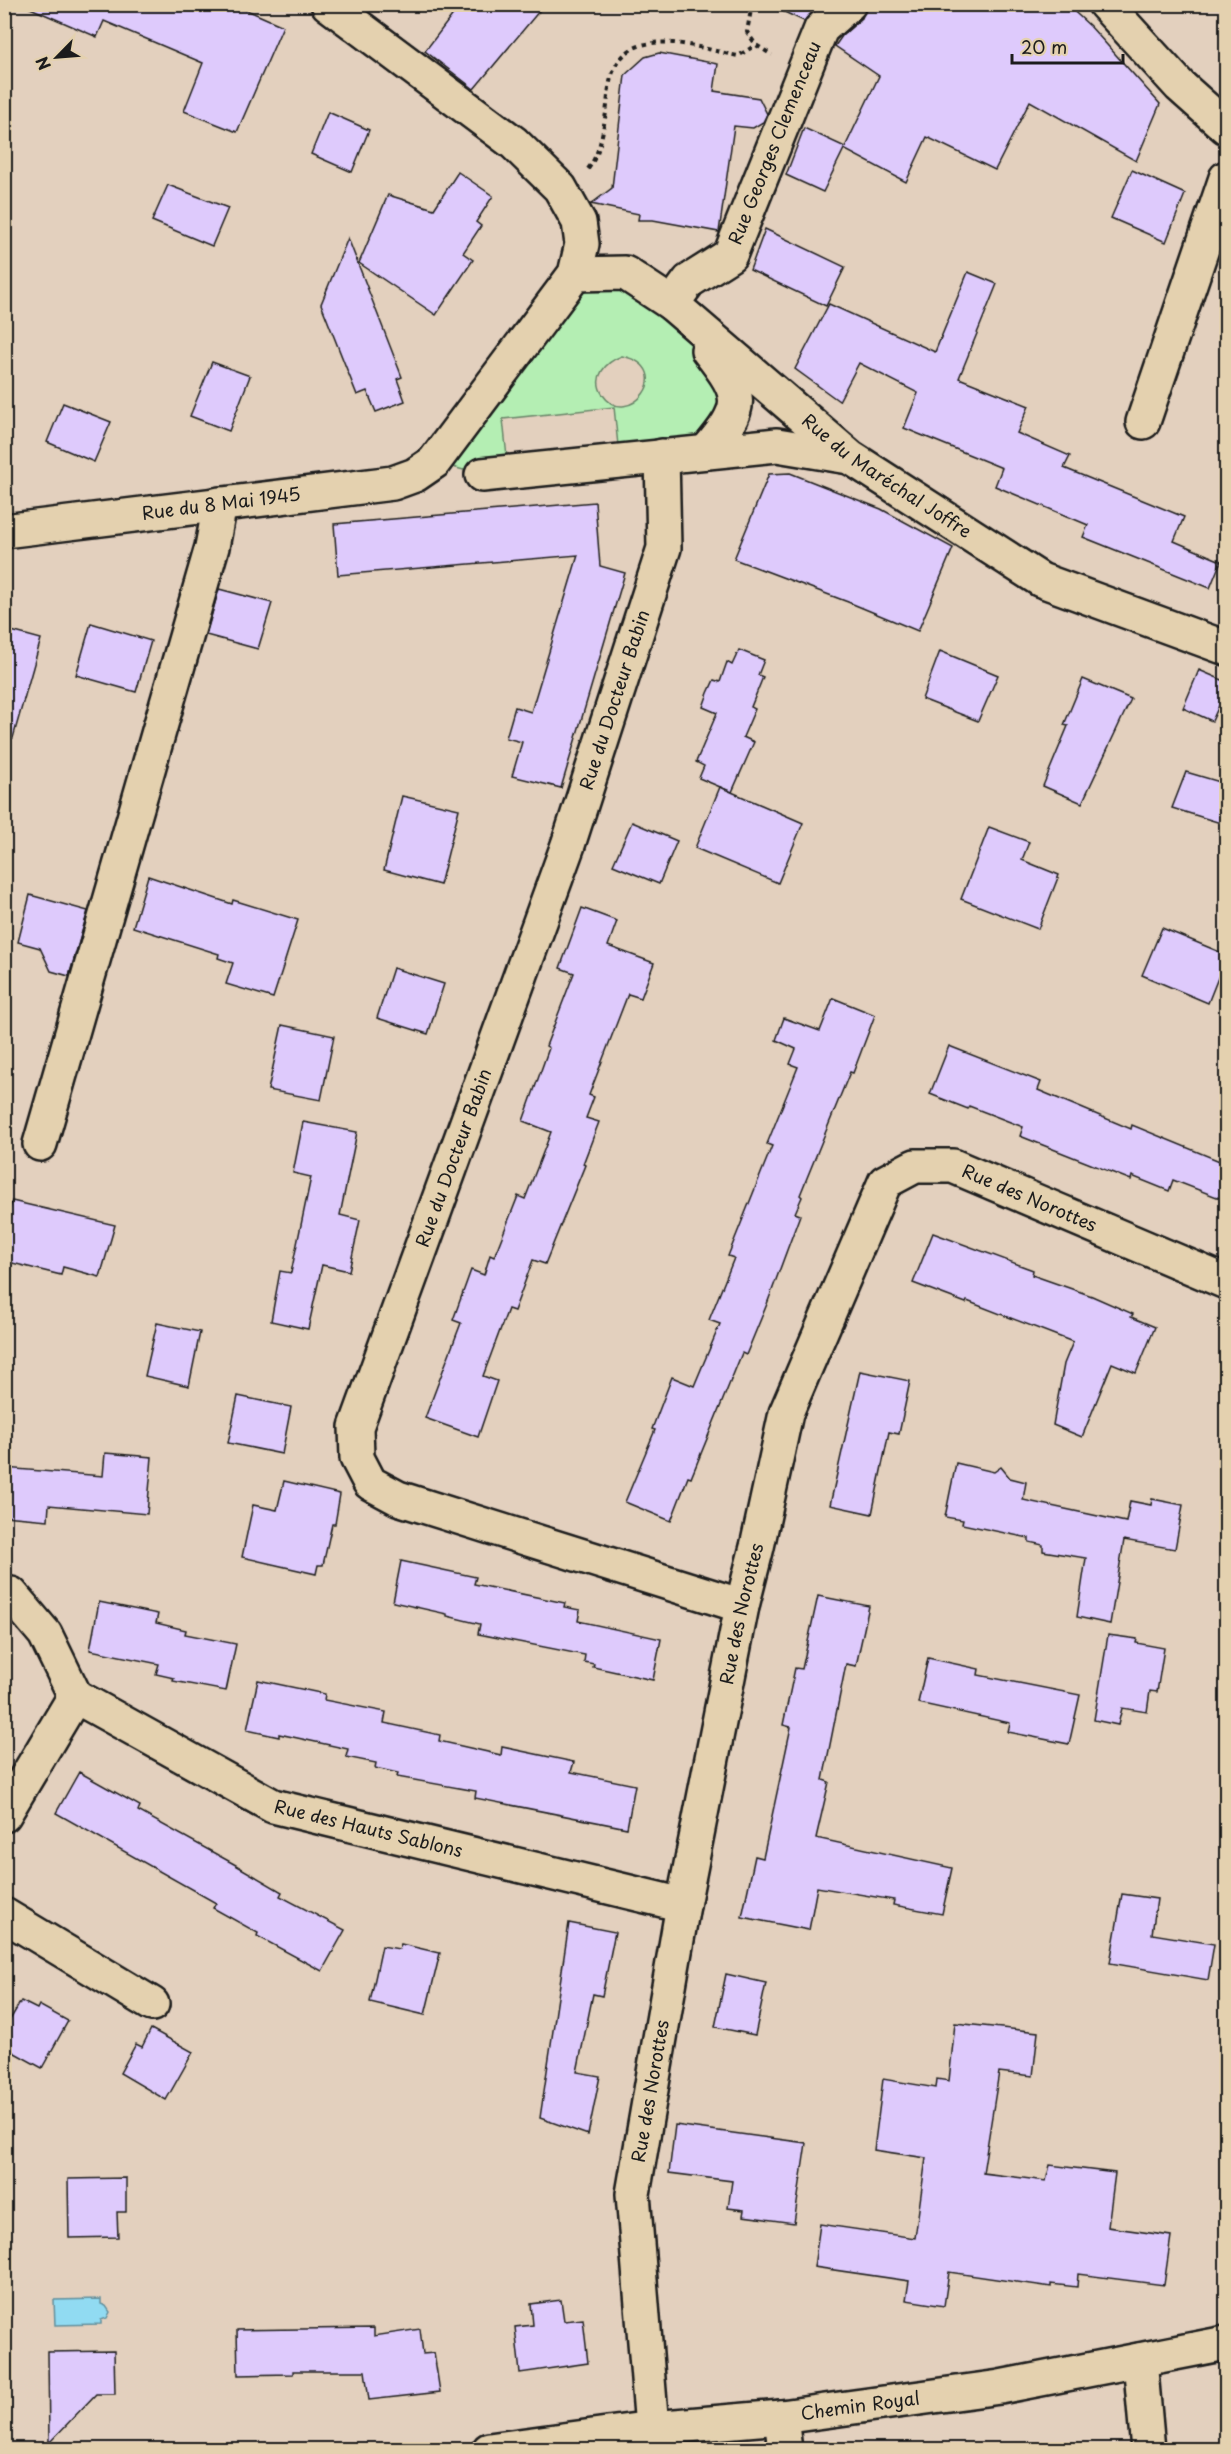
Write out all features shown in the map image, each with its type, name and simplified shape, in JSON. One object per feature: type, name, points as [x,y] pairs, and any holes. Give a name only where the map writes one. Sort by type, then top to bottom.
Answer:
[{"type":"street","points":[[328,4],[514,143],[560,188],[579,222],[582,244],[575,274]]},
{"type":"street","name":"Rue Georges Clemenceau","points":[[672,304],[689,281],[730,255],[821,28],[849,4]]},
{"type":"street","points":[[1105,4],[1180,86],[1227,127]]},
{"type":"street","points":[[1143,422],[1227,178]]},
{"type":"street","name":"Rue du Maréchal Joffre","points":[[575,274],[625,273],[672,304],[850,457],[1041,580],[1227,648]]},
{"type":"street","name":"Rue du 8 Mai 1945","points":[[4,531],[393,483],[415,475],[434,462],[575,274]]},
{"type":"street","points":[[672,304],[730,379],[736,394],[736,408],[729,424],[706,452]]},
{"type":"street","points":[[482,475],[777,445],[850,457]]},
{"type":"street","name":"Rue du Docteur Babin","points":[[662,456],[664,548],[568,845],[356,1427],[357,1458],[370,1483],[398,1498],[742,1606]]},
{"type":"street","points":[[40,1144],[212,546],[220,504]]},
{"type":"street","name":"Rue des Norottes","points":[[652,2428],[633,2194],[683,1905],[742,1606],[786,1413],[885,1182],[915,1166],[953,1166],[1227,1282]]},
{"type":"street","points":[[4,1815],[75,1696],[45,1634],[11,1594]]},
{"type":"street","name":"Rue des Hauts Sablons","points":[[75,1696],[273,1806],[683,1905]]},
{"type":"street","points":[[4,1915],[152,2004]]},
{"type":"street","name":"Chemin Royal","points":[[489,2450],[652,2428],[781,2417],[1000,2387],[1227,2343]]},
{"type":"street","points":[[1140,2361],[1148,2450]]},
{"type":"street","points":[[781,2417],[785,2450]]},
{"type":"path","points":[[752,4],[747,32],[756,45],[803,74]]},
{"type":"path","points":[[566,199],[598,155],[613,71],[634,48],[649,42],[665,41],[738,56],[756,45]]},
{"type":"green space","points":[[625,273],[730,379],[706,452],[482,475],[434,462],[575,274]],"holes":[[[622,356],[639,363],[647,372],[648,383],[643,394],[635,402],[624,406],[613,404],[603,395],[599,382],[606,366]],[[614,407],[619,455],[508,467],[503,419]]]},
{"type":"water","points":[[101,2299],[101,2304],[106,2306],[110,2312],[107,2318],[101,2320],[101,2324],[55,2325],[54,2300]]},
{"type":"building","points":[[21,4],[233,4],[283,26],[237,132],[184,111],[203,63],[104,21],[97,37]]},
{"type":"building","points":[[461,4],[545,4],[474,89],[425,51]]},
{"type":"building","points":[[767,4],[820,4],[804,21]]},
{"type":"building","points":[[867,4],[1066,4],[1090,26],[1160,104],[1136,161],[1030,101],[995,170],[927,137],[906,182],[844,149],[823,192],[786,175],[804,128],[845,147],[879,76],[835,46],[842,36],[862,18]]},
{"type":"building","points":[[659,53],[718,64],[714,91],[759,98],[767,114],[763,122],[753,128],[734,126],[719,232],[653,220],[638,220],[639,214],[591,204],[612,188],[625,75],[645,57]]},
{"type":"building","points":[[328,112],[369,130],[352,172],[311,154]]},
{"type":"building","points":[[1132,170],[1185,194],[1166,242],[1111,218]]},
{"type":"building","points":[[458,172],[493,196],[476,222],[481,226],[463,253],[473,260],[436,315],[359,263],[388,195],[434,209]]},
{"type":"building","points":[[168,185],[228,208],[212,246],[152,221]]},
{"type":"building","points":[[765,229],[845,267],[826,306],[750,270]]},
{"type":"building","points":[[348,238],[402,377],[397,379],[405,401],[376,412],[367,391],[357,395],[321,304]]},
{"type":"building","points":[[968,272],[997,284],[959,378],[1029,406],[1017,433],[1070,456],[1064,468],[1184,517],[1174,541],[1221,561],[1210,588],[1083,537],[1088,525],[995,486],[1002,468],[904,428],[918,393],[859,363],[839,401],[795,369],[829,304],[935,352]]},
{"type":"building","points":[[212,362],[250,376],[229,431],[190,416]]},
{"type":"building","points":[[63,403],[111,422],[94,462],[47,442]]},
{"type":"building","points":[[790,473],[881,509],[953,548],[918,631],[734,559],[769,474]]},
{"type":"building","points":[[595,502],[600,566],[625,573],[561,788],[512,776],[522,742],[506,738],[515,707],[531,712],[578,555],[338,575],[334,524]]},
{"type":"building","points":[[219,589],[272,603],[258,649],[206,635]]},
{"type":"building","points":[[91,623],[151,641],[136,692],[76,675]]},
{"type":"building","points":[[4,629],[41,639],[13,738],[4,737]]},
{"type":"building","points":[[739,650],[764,660],[758,675],[763,677],[751,707],[755,709],[743,737],[754,742],[732,792],[699,778],[704,766],[696,762],[717,713],[703,707],[708,693],[714,680],[720,682],[727,662],[732,665]]},
{"type":"building","points":[[940,651],[998,675],[978,721],[922,699]]},
{"type":"building","points":[[1199,670],[1227,682],[1227,688],[1212,721],[1183,708]]},
{"type":"building","points":[[1083,679],[1131,699],[1082,803],[1043,786],[1068,726],[1064,725]]},
{"type":"building","points":[[1186,772],[1227,784],[1227,825],[1172,808]]},
{"type":"building","points":[[720,787],[803,823],[778,883],[695,848]]},
{"type":"building","points":[[402,796],[459,809],[440,885],[384,870]]},
{"type":"building","points":[[632,822],[677,841],[659,884],[613,865]]},
{"type":"building","points":[[989,827],[1029,842],[1022,860],[1059,875],[1038,929],[961,899]]},
{"type":"building","points":[[148,876],[232,904],[233,900],[298,920],[273,998],[226,984],[233,963],[218,958],[219,954],[133,927]]},
{"type":"building","points":[[30,895],[88,911],[69,976],[51,971],[40,948],[18,942]]},
{"type":"building","points":[[582,908],[617,921],[608,946],[654,963],[641,998],[628,994],[589,1095],[594,1097],[586,1118],[599,1122],[583,1164],[585,1165],[545,1264],[533,1260],[514,1311],[508,1309],[483,1376],[497,1381],[478,1437],[425,1418],[461,1323],[453,1320],[471,1270],[484,1275],[490,1255],[494,1257],[518,1196],[525,1199],[551,1132],[523,1121],[549,1048],[546,1046],[574,973],[560,968]]},
{"type":"building","points":[[1162,928],[1227,955],[1208,1003],[1142,975]]},
{"type":"building","points":[[393,968],[444,984],[428,1034],[377,1018]]},
{"type":"building","points":[[833,998],[875,1015],[853,1073],[850,1072],[800,1195],[802,1197],[795,1213],[800,1215],[767,1304],[746,1355],[742,1353],[671,1521],[625,1502],[655,1430],[652,1429],[672,1377],[694,1386],[720,1324],[709,1320],[734,1258],[728,1256],[772,1146],[767,1144],[798,1067],[790,1064],[796,1049],[776,1040],[784,1018],[820,1031]]},
{"type":"building","points":[[282,1025],[334,1036],[321,1100],[268,1090]]},
{"type":"building","points":[[949,1046],[1041,1082],[1038,1090],[1131,1129],[1132,1125],[1227,1164],[1227,1201],[1173,1180],[1169,1191],[1132,1176],[1131,1180],[1020,1136],[1023,1127],[930,1094]]},
{"type":"building","points":[[303,1122],[357,1132],[340,1215],[360,1220],[349,1271],[322,1265],[308,1329],[271,1321],[280,1271],[291,1273],[311,1177],[293,1173]]},
{"type":"building","points":[[12,1201],[115,1225],[100,1277],[63,1267],[61,1275],[4,1261],[4,1229]]},
{"type":"building","points":[[933,1233],[1033,1270],[1032,1275],[1092,1296],[1133,1314],[1131,1317],[1155,1327],[1136,1373],[1112,1363],[1082,1437],[1053,1425],[1064,1364],[1073,1342],[913,1283]]},
{"type":"building","points":[[157,1323],[200,1332],[189,1386],[145,1376]]},
{"type":"building","points":[[860,1371],[910,1381],[899,1434],[889,1432],[872,1514],[830,1505]]},
{"type":"building","points":[[238,1396],[291,1407],[282,1454],[228,1443]]},
{"type":"building","points":[[105,1453],[152,1457],[147,1514],[49,1505],[48,1520],[4,1516],[4,1468],[103,1476]]},
{"type":"building","points":[[956,1463],[994,1472],[1001,1467],[1010,1478],[1026,1482],[1023,1500],[1126,1522],[1130,1501],[1151,1505],[1152,1499],[1183,1505],[1175,1549],[1124,1540],[1110,1624],[1077,1617],[1086,1558],[1043,1551],[1043,1545],[1029,1542],[1029,1538],[962,1524],[963,1520],[945,1517]]},
{"type":"building","points":[[284,1481],[340,1494],[335,1524],[332,1524],[323,1565],[318,1565],[316,1574],[242,1557],[253,1505],[277,1510]]},
{"type":"building","points":[[401,1561],[476,1577],[474,1584],[565,1603],[564,1607],[580,1610],[578,1621],[661,1639],[653,1680],[593,1667],[594,1664],[584,1662],[585,1655],[478,1634],[480,1624],[393,1602]]},
{"type":"building","points":[[818,1596],[869,1606],[856,1666],[846,1664],[823,1780],[829,1782],[816,1838],[952,1868],[942,1914],[893,1905],[894,1900],[817,1887],[809,1930],[742,1917],[755,1856],[763,1858],[791,1727],[783,1725],[795,1668],[802,1669]]},
{"type":"building","points":[[99,1602],[158,1614],[156,1623],[186,1630],[185,1634],[236,1644],[226,1691],[173,1681],[174,1678],[156,1674],[159,1664],[90,1650]]},
{"type":"building","points":[[1108,1635],[1137,1639],[1136,1643],[1164,1648],[1157,1692],[1150,1691],[1147,1712],[1122,1708],[1118,1725],[1094,1720]]},
{"type":"building","points":[[928,1658],[979,1669],[978,1675],[1080,1695],[1069,1744],[1008,1732],[1010,1723],[918,1703]]},
{"type":"building","points":[[258,1680],[325,1694],[324,1700],[386,1712],[384,1723],[440,1735],[439,1741],[501,1755],[502,1747],[574,1762],[571,1772],[635,1785],[627,1828],[475,1798],[476,1791],[397,1777],[398,1773],[375,1768],[376,1763],[346,1757],[348,1749],[279,1734],[279,1737],[247,1730]]},
{"type":"building","points":[[79,1772],[140,1806],[138,1811],[282,1892],[280,1896],[345,1930],[322,1971],[257,1936],[258,1933],[213,1908],[216,1903],[56,1813]]},
{"type":"building","points":[[1122,1894],[1157,1899],[1152,1934],[1214,1944],[1208,1980],[1110,1963]]},
{"type":"building","points":[[569,1923],[615,1932],[602,1996],[593,1994],[577,2072],[600,2076],[588,2135],[540,2118]]},
{"type":"building","points":[[401,1944],[440,1953],[425,2015],[370,2002],[382,1946],[399,1949]]},
{"type":"building","points":[[726,1974],[766,1983],[755,2035],[715,2027]]},
{"type":"building","points":[[21,2001],[37,2009],[39,2005],[68,2021],[42,2068],[4,2047],[4,2030]]},
{"type":"building","points":[[955,2023],[1038,2032],[1033,2076],[999,2072],[983,2173],[1046,2181],[1050,2165],[1115,2173],[1108,2227],[1171,2236],[1164,2285],[1078,2274],[1077,2287],[1051,2284],[1051,2287],[949,2272],[944,2306],[906,2300],[909,2281],[814,2267],[820,2224],[915,2238],[926,2158],[874,2150],[883,2079],[936,2088],[937,2079],[949,2081]]},
{"type":"building","points":[[151,2029],[193,2052],[166,2100],[120,2073],[136,2044],[142,2047]]},
{"type":"building","points":[[675,2125],[806,2143],[794,2223],[743,2216],[744,2210],[728,2208],[732,2181],[669,2173]]},
{"type":"building","points":[[126,2178],[126,2212],[117,2212],[118,2237],[69,2238],[68,2179]]},
{"type":"building","points":[[561,2300],[564,2321],[583,2319],[588,2363],[520,2373],[515,2327],[533,2325],[531,2304]]},
{"type":"building","points":[[374,2328],[374,2336],[420,2329],[423,2354],[434,2353],[440,2392],[369,2400],[365,2371],[293,2371],[293,2374],[238,2375],[237,2330]]},
{"type":"building","points":[[114,2351],[115,2394],[96,2394],[49,2443],[48,2352]]}]
